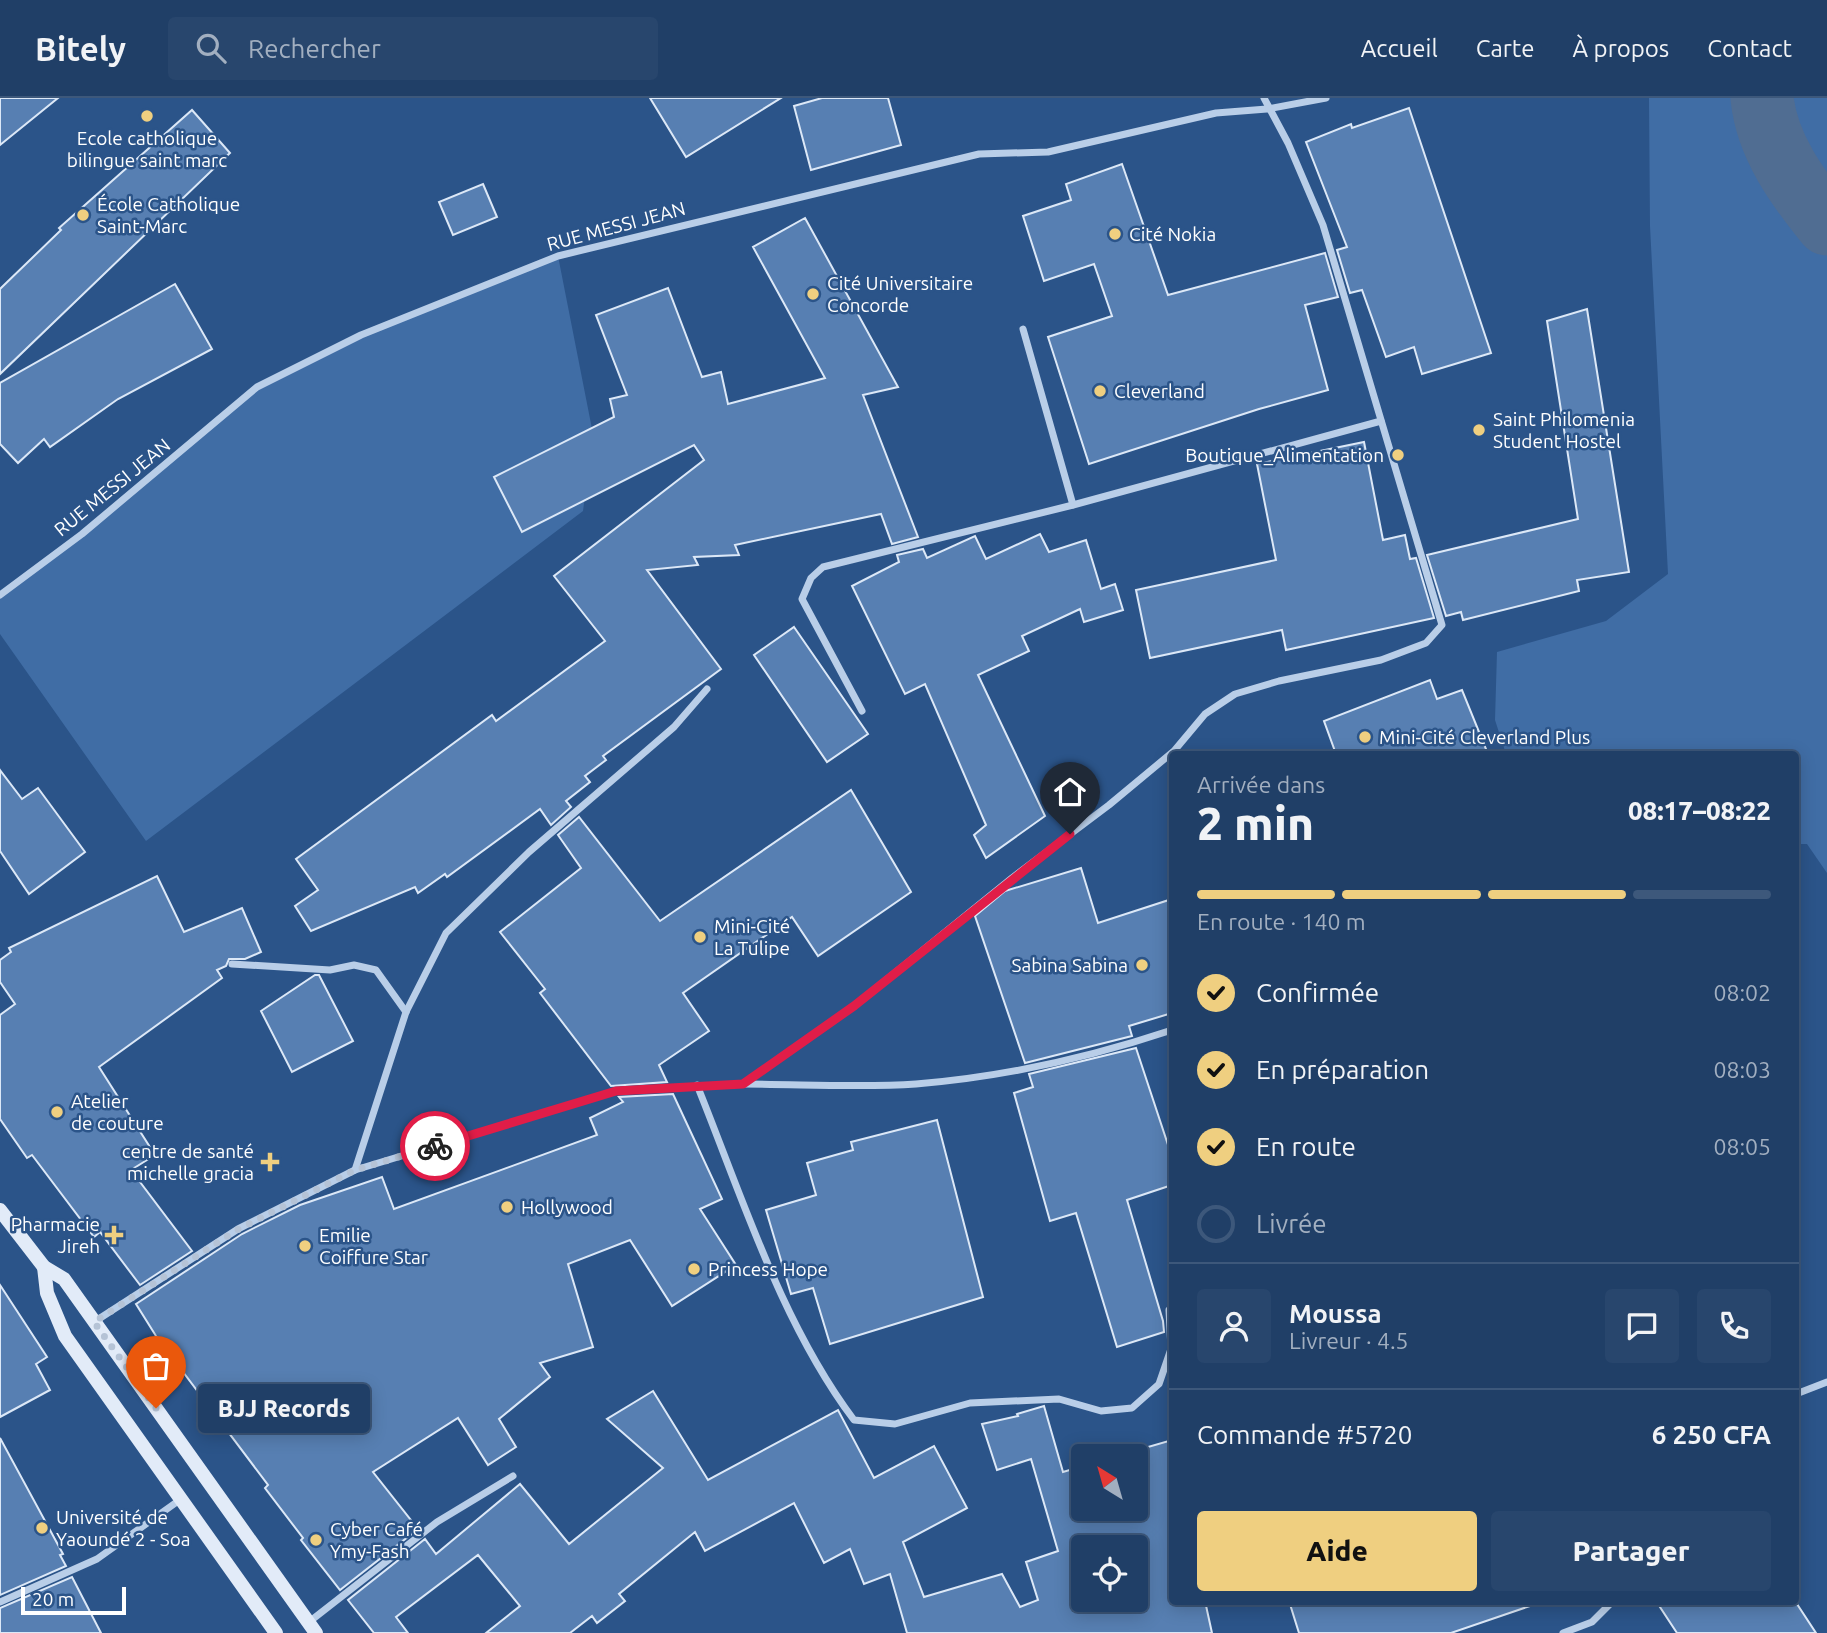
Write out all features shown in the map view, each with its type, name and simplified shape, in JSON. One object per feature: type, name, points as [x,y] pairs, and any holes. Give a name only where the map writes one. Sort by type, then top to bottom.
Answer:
[{"type":"main road","points":[[0,1210],[44,1267],[64,1279],[312,1628]]},
{"type":"main road","points":[[44,1267],[47,1293],[65,1336],[276,1633]]},
{"type":"street","points":[[1174,751],[1205,714],[1235,694],[1279,681],[1381,660],[1426,643],[1442,625],[1323,225],[1288,143],[1267,109],[1264,98]]},
{"type":"street","name":"RUE MESSI JEAN","points":[[0,596],[82,534],[257,387],[362,335],[558,256],[979,154],[1048,152],[1216,113],[1267,109],[1326,98]]},
{"type":"street","points":[[1023,329],[1073,505]]},
{"type":"street","points":[[862,711],[802,599],[811,578],[823,567],[1073,505],[1381,421]]},
{"type":"street","points":[[355,1170],[406,1012],[446,933],[529,852],[674,727],[707,689]]},
{"type":"street","points":[[743,1084],[854,1006],[1169,755]]},
{"type":"street","points":[[232,964],[330,970],[354,965],[376,970],[406,1012]]},
{"type":"street","points":[[94,1322],[237,1230],[355,1170],[616,1091],[697,1084],[914,1084],[1019,1072],[1104,1053],[1169,1031]]},
{"type":"street","points":[[697,1084],[791,1315],[826,1383],[854,1420],[895,1424],[970,1403],[1059,1399],[1101,1411],[1132,1408],[1159,1384],[1169,1355]]},
{"type":"street","points":[[1799,1393],[1827,1382]]},
{"type":"street","points":[[312,1628],[437,1522],[513,1476]]},
{"type":"street","points":[[0,1602],[97,1559],[182,1499]]},
{"type":"street","points":[[1563,1633],[1592,1622],[1610,1605]]},
{"type":"shaded area","points":[[1649,98],[1827,98],[1827,873],[1807,844],[1799,844],[1799,751],[1505,751],[1495,720],[1497,652],[1606,621],[1668,574],[1650,226]]},
{"type":"shaded area","points":[[558,256],[593,434],[583,511],[146,841],[0,634],[0,595],[82,534],[257,387],[362,335]]},
{"type":"building","points":[[0,98],[58,98],[0,145]]},
{"type":"building","points":[[650,98],[781,98],[686,157]]},
{"type":"building","points":[[822,98],[888,98],[901,145],[811,170],[794,106]]},
{"type":"building","points":[[1409,108],[1491,353],[1422,374],[1414,347],[1386,357],[1362,290],[1350,293],[1337,250],[1347,247],[1306,142],[1351,124],[1352,128]]},
{"type":"building","points":[[192,110],[230,153],[0,374],[0,289],[61,230],[59,228]]},
{"type":"building","points":[[1122,164],[1168,295],[1325,253],[1338,297],[1305,305],[1328,390],[1259,409],[1089,464],[1048,337],[1112,316],[1094,264],[1044,281],[1023,216],[1071,200],[1066,184]]},
{"type":"building","points":[[483,184],[497,217],[453,235],[439,202]]},
{"type":"building","points":[[805,218],[898,387],[863,395],[918,537],[892,544],[881,514],[735,545],[739,555],[694,557],[698,565],[647,570],[721,669],[603,756],[606,760],[585,776],[590,782],[566,801],[571,807],[551,825],[540,809],[447,877],[445,874],[418,893],[415,887],[311,931],[295,906],[318,890],[296,859],[492,715],[496,721],[605,641],[554,576],[704,460],[694,445],[522,532],[494,477],[614,417],[610,399],[627,395],[596,315],[668,288],[702,377],[721,372],[728,404],[825,378],[753,247]]},
{"type":"building","points":[[175,284],[212,349],[118,399],[50,447],[44,439],[18,463],[0,444],[0,383]]},
{"type":"building","points":[[1587,309],[1629,572],[1577,580],[1579,591],[1463,620],[1461,612],[1446,616],[1427,555],[1578,519],[1547,321]]},
{"type":"building","points":[[1364,442],[1383,540],[1405,535],[1410,559],[1416,558],[1434,618],[1286,650],[1282,630],[1150,658],[1136,590],[1276,560],[1257,464]]},
{"type":"building","points":[[1040,534],[1049,552],[1086,540],[1101,589],[1115,584],[1123,610],[1084,622],[1080,609],[1022,636],[1029,651],[978,675],[1045,816],[986,858],[974,835],[986,825],[925,684],[905,694],[852,586],[899,562],[897,555],[923,549],[927,558],[975,536],[986,559]]},
{"type":"building","points":[[794,627],[868,734],[827,762],[754,655]]},
{"type":"building","points":[[1430,680],[1437,699],[1462,690],[1487,751],[1335,751],[1324,721]]},
{"type":"building","points":[[0,770],[22,799],[38,788],[85,852],[29,894],[0,851]]},
{"type":"building","points":[[851,790],[911,892],[818,956],[792,917],[683,993],[709,1031],[659,1065],[667,1082],[611,1086],[540,993],[545,989],[500,932],[581,868],[558,835],[579,817],[660,921]]},
{"type":"building","points":[[1081,868],[1098,923],[1169,900],[1169,1014],[1129,1026],[1132,1036],[1025,1063],[975,916],[1005,891]]},
{"type":"building","points":[[157,876],[184,932],[242,908],[261,952],[245,959],[229,959],[226,966],[217,970],[222,978],[99,1067],[155,1155],[131,1170],[192,1251],[140,1285],[100,1232],[94,1237],[32,1155],[27,1158],[0,1119],[0,1015],[15,1004],[0,982],[0,960],[11,952],[9,948]]},
{"type":"building","points":[[315,975],[319,975],[353,1041],[292,1072],[261,1011]]},
{"type":"building","points":[[1136,1048],[1169,1148],[1169,1186],[1127,1200],[1164,1332],[1117,1347],[1076,1213],[1050,1221],[1014,1093],[1033,1087],[1029,1074]]},
{"type":"building","points":[[673,1094],[722,1199],[700,1209],[736,1265],[672,1306],[630,1240],[568,1264],[593,1347],[540,1363],[550,1377],[499,1419],[516,1447],[488,1465],[458,1418],[373,1472],[418,1529],[340,1590],[301,1540],[303,1538],[265,1488],[268,1485],[156,1336],[136,1304],[242,1234],[300,1205],[382,1177],[394,1209],[597,1135],[590,1118],[623,1102],[619,1097]]},
{"type":"building","points":[[937,1120],[983,1297],[830,1344],[813,1288],[791,1294],[766,1210],[816,1195],[807,1163],[853,1150],[851,1142]]},
{"type":"building","points":[[0,1285],[47,1357],[36,1364],[50,1390],[0,1417]]},
{"type":"building","points":[[653,1391],[708,1480],[838,1410],[874,1478],[934,1446],[967,1508],[903,1542],[924,1597],[1002,1574],[1020,1607],[1038,1600],[1026,1562],[1058,1551],[1031,1459],[997,1470],[982,1424],[1018,1416],[1017,1414],[1044,1406],[1063,1472],[1071,1470],[1071,1521],[1148,1521],[1148,1447],[1169,1441],[1169,1605],[1206,1605],[1212,1633],[907,1633],[890,1574],[864,1584],[850,1549],[824,1563],[794,1503],[705,1551],[695,1532],[619,1594],[625,1601],[597,1623],[592,1616],[570,1633],[486,1633],[520,1606],[478,1555],[396,1617],[408,1633],[374,1633],[348,1600],[425,1539],[436,1554],[520,1484],[569,1544],[663,1468],[607,1419]]},
{"type":"building","points":[[0,1438],[63,1554],[60,1555],[66,1566],[0,1595]]},
{"type":"building","points":[[72,1577],[101,1633],[0,1633],[0,1608]]},
{"type":"building","points":[[1290,1605],[1530,1606],[1451,1633],[1299,1633]]},
{"type":"building","points":[[1659,1605],[1798,1605],[1816,1633],[1677,1633]]},
{"type":"waterway","points":[[1762,98],[1770,133],[1785,165],[1827,224]]},
{"type":"way so far","points":[[156,1408],[94,1322],[237,1230],[355,1170],[435,1146]]},
{"type":"place","name":"Ecole catholique bilingue saint marc","points":[[147,116]]},
{"type":"place","name":"École Catholique Saint-Marc","points":[[83,215]]},
{"type":"place","name":"Cité Nokia","points":[[1115,234]]},
{"type":"place","name":"Cité Universitaire Concorde","points":[[813,294]]},
{"type":"place","name":"Cleverland","points":[[1100,391]]},
{"type":"place","name":"Saint Philomenia Student Hostel","points":[[1479,430]]},
{"type":"place","name":"Boutique_Alimentation","points":[[1398,455]]},
{"type":"place","name":"Mini-Cité Cleverland Plus","points":[[1365,737]]},
{"type":"place","name":"Mini-Cité La Tulipe","points":[[700,937]]},
{"type":"place","name":"Sabina Sabina","points":[[1142,965]]},
{"type":"place","name":"Atelier de couture","points":[[57,1112]]},
{"type":"place","name":"centre de santé michelle gracia","points":[[270,1162]]},
{"type":"place","name":"Hollywood","points":[[507,1207]]},
{"type":"place","name":"Pharmacie Jireh","points":[[114,1235]]},
{"type":"place","name":"Emilie Coiffure Star","points":[[305,1246]]},
{"type":"place","name":"Princess Hope","points":[[694,1269]]},
{"type":"place","name":"BJJ Records","points":[[156,1408]]},
{"type":"place","name":"Université de Yaoundé 2 - Soa","points":[[42,1528]]},
{"type":"place","name":"Cyber Café Ymy-Fash","points":[[316,1540]]},
{"type":"route","points":[[435,1146],[616,1091],[697,1084],[743,1084],[854,1006],[1070,834]]}]
